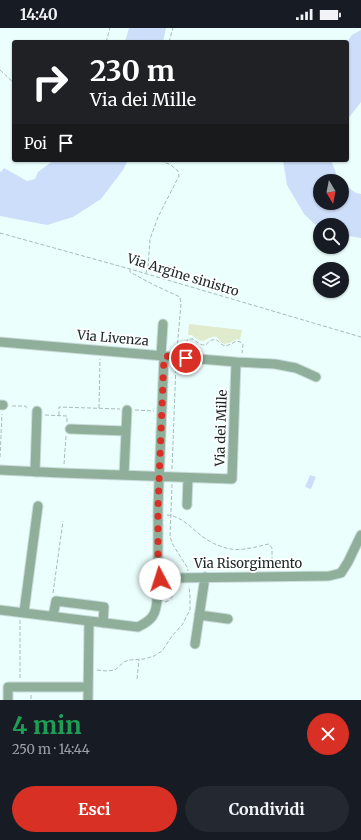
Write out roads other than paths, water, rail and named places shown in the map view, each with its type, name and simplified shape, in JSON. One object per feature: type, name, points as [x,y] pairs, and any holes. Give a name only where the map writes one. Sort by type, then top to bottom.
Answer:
[{"type":"street","points":[[163,324],[162,355],[275,364],[296,368],[316,376]]},
{"type":"street","name":"Via Livenza","points":[[0,342],[162,355],[158,570],[160,579],[163,583]]},
{"type":"street","name":"Via dei Mille","points":[[0,470],[232,479],[239,362]]},
{"type":"street","points":[[124,475],[127,410]]},
{"type":"street","points":[[34,472],[37,413]]},
{"type":"street","points":[[68,428],[126,431]]},
{"type":"street","points":[[187,505],[188,478]]},
{"type":"street","points":[[22,614],[38,506]]},
{"type":"street","name":"Via Risorgimento","points":[[163,583],[170,578],[176,577],[329,576],[341,573],[361,535]]},
{"type":"street","points":[[195,644],[205,577]]},
{"type":"street","points":[[0,610],[22,614],[53,616],[138,626],[148,622],[153,616],[157,590],[163,583]]},
{"type":"street","points":[[53,616],[56,601],[104,607],[103,623]]},
{"type":"street","points":[[199,615],[228,619]]},
{"type":"street","points":[[88,700],[89,621]]},
{"type":"street","points":[[8,700],[8,687],[88,687]]},
{"type":"water","points":[[129,28],[166,28],[163,40],[126,40]]},
{"type":"water","points":[[361,30],[361,102],[349,117],[348,40],[352,35]]},
{"type":"water","points":[[51,162],[127,162],[123,170],[101,199],[73,217],[47,225],[0,216],[0,171],[1,172],[4,168],[27,181],[35,179],[38,172]]},
{"type":"water","points":[[283,162],[332,162],[336,174],[313,174],[313,210],[349,210],[349,188],[356,193],[361,194],[361,238],[349,236],[349,218],[313,218],[313,222],[304,214],[287,185]]},
{"type":"water","points":[[310,475],[316,477],[311,489],[305,487]]}]
